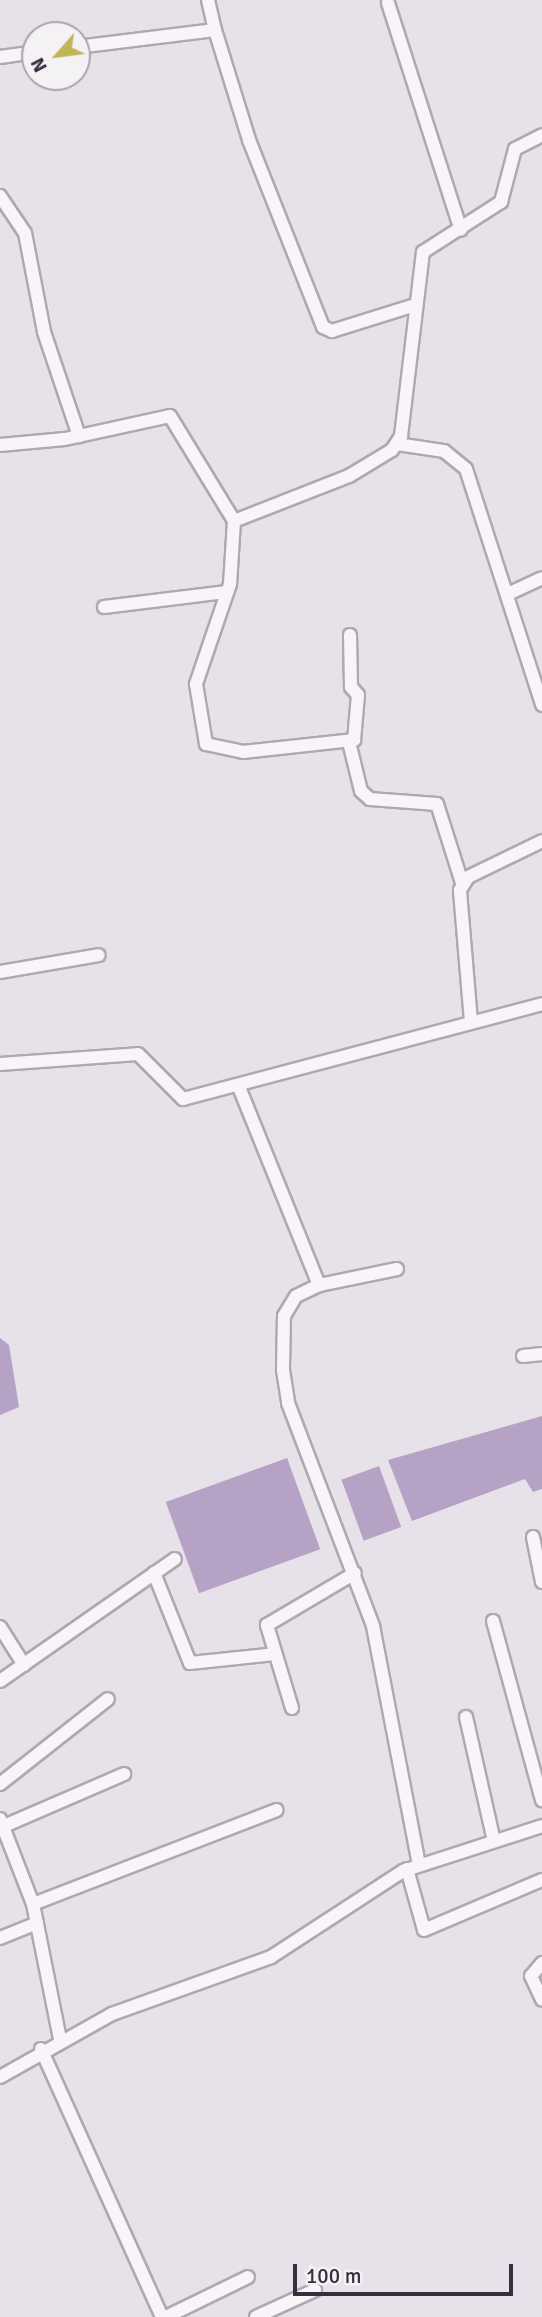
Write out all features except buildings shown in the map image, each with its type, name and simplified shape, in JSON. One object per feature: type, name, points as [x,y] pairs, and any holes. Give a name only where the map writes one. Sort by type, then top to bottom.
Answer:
[{"type":"street","points":[[208,0],[249,140],[323,327],[332,331],[415,305]]},
{"type":"street","points":[[388,3],[461,230]]},
{"type":"street","points":[[91,45],[215,30]]},
{"type":"street","points":[[0,57],[21,54]]},
{"type":"street","points":[[397,444],[423,252],[461,230],[505,199],[515,149],[542,135]]},
{"type":"street","points":[[0,196],[25,233],[44,332],[79,436]]},
{"type":"street","points":[[0,445],[79,436],[170,416],[234,521],[227,592],[195,684],[206,744],[243,752],[349,742],[358,734],[349,635]]},
{"type":"street","points":[[234,521],[340,481],[397,444],[444,451],[466,469],[510,593],[542,705]]},
{"type":"street","points":[[510,593],[542,578]]},
{"type":"street","points":[[104,607],[227,592]]},
{"type":"street","points":[[349,742],[361,791],[370,799],[437,804],[462,883],[459,922],[471,1022]]},
{"type":"street","points":[[462,883],[542,841]]},
{"type":"street","points":[[0,972],[99,955]]},
{"type":"street","points":[[0,1064],[138,1054],[150,1060],[178,1098],[239,1087],[542,1004]]},
{"type":"street","points":[[239,1087],[319,1285]]},
{"type":"street","points":[[397,1269],[319,1285],[288,1305],[283,1370],[288,1403],[355,1573],[377,1641],[424,1930],[542,1880]]},
{"type":"street","points":[[523,1356],[542,1354]]},
{"type":"street","points":[[533,1537],[542,1582]]},
{"type":"street","points":[[0,1681],[175,1559]]},
{"type":"street","points":[[154,1573],[190,1662],[275,1654]]},
{"type":"street","points":[[292,1707],[267,1625],[355,1573]]},
{"type":"street","points":[[493,1621],[542,1800]]},
{"type":"street","points":[[0,1627],[24,1665]]},
{"type":"street","points":[[0,1784],[108,1699]]},
{"type":"street","points":[[466,1717],[494,1841]]},
{"type":"street","points":[[60,2039],[33,1904],[2,1823],[124,1774]]},
{"type":"street","points":[[33,1904],[277,1810]]},
{"type":"street","points":[[0,2077],[60,2039],[163,1992],[271,1957],[413,1866],[542,1826]]},
{"type":"street","points":[[0,1938],[37,1923]]},
{"type":"street","points":[[542,1963],[531,1976],[542,2000]]},
{"type":"street","points":[[41,2049],[164,2317],[248,2277]]},
{"type":"street","points":[[256,2317],[315,2290]]},
{"type":"shaded area","points":[[0,1338],[9,1345],[19,1407],[0,1415]]},
{"type":"shaded area","points":[[542,1416],[542,1489],[533,1492],[525,1479],[412,1521],[388,1460]]},
{"type":"shaded area","points":[[287,1458],[320,1549],[199,1593],[166,1502]]},
{"type":"shaded area","points":[[379,1466],[401,1527],[364,1541],[341,1480]]}]
